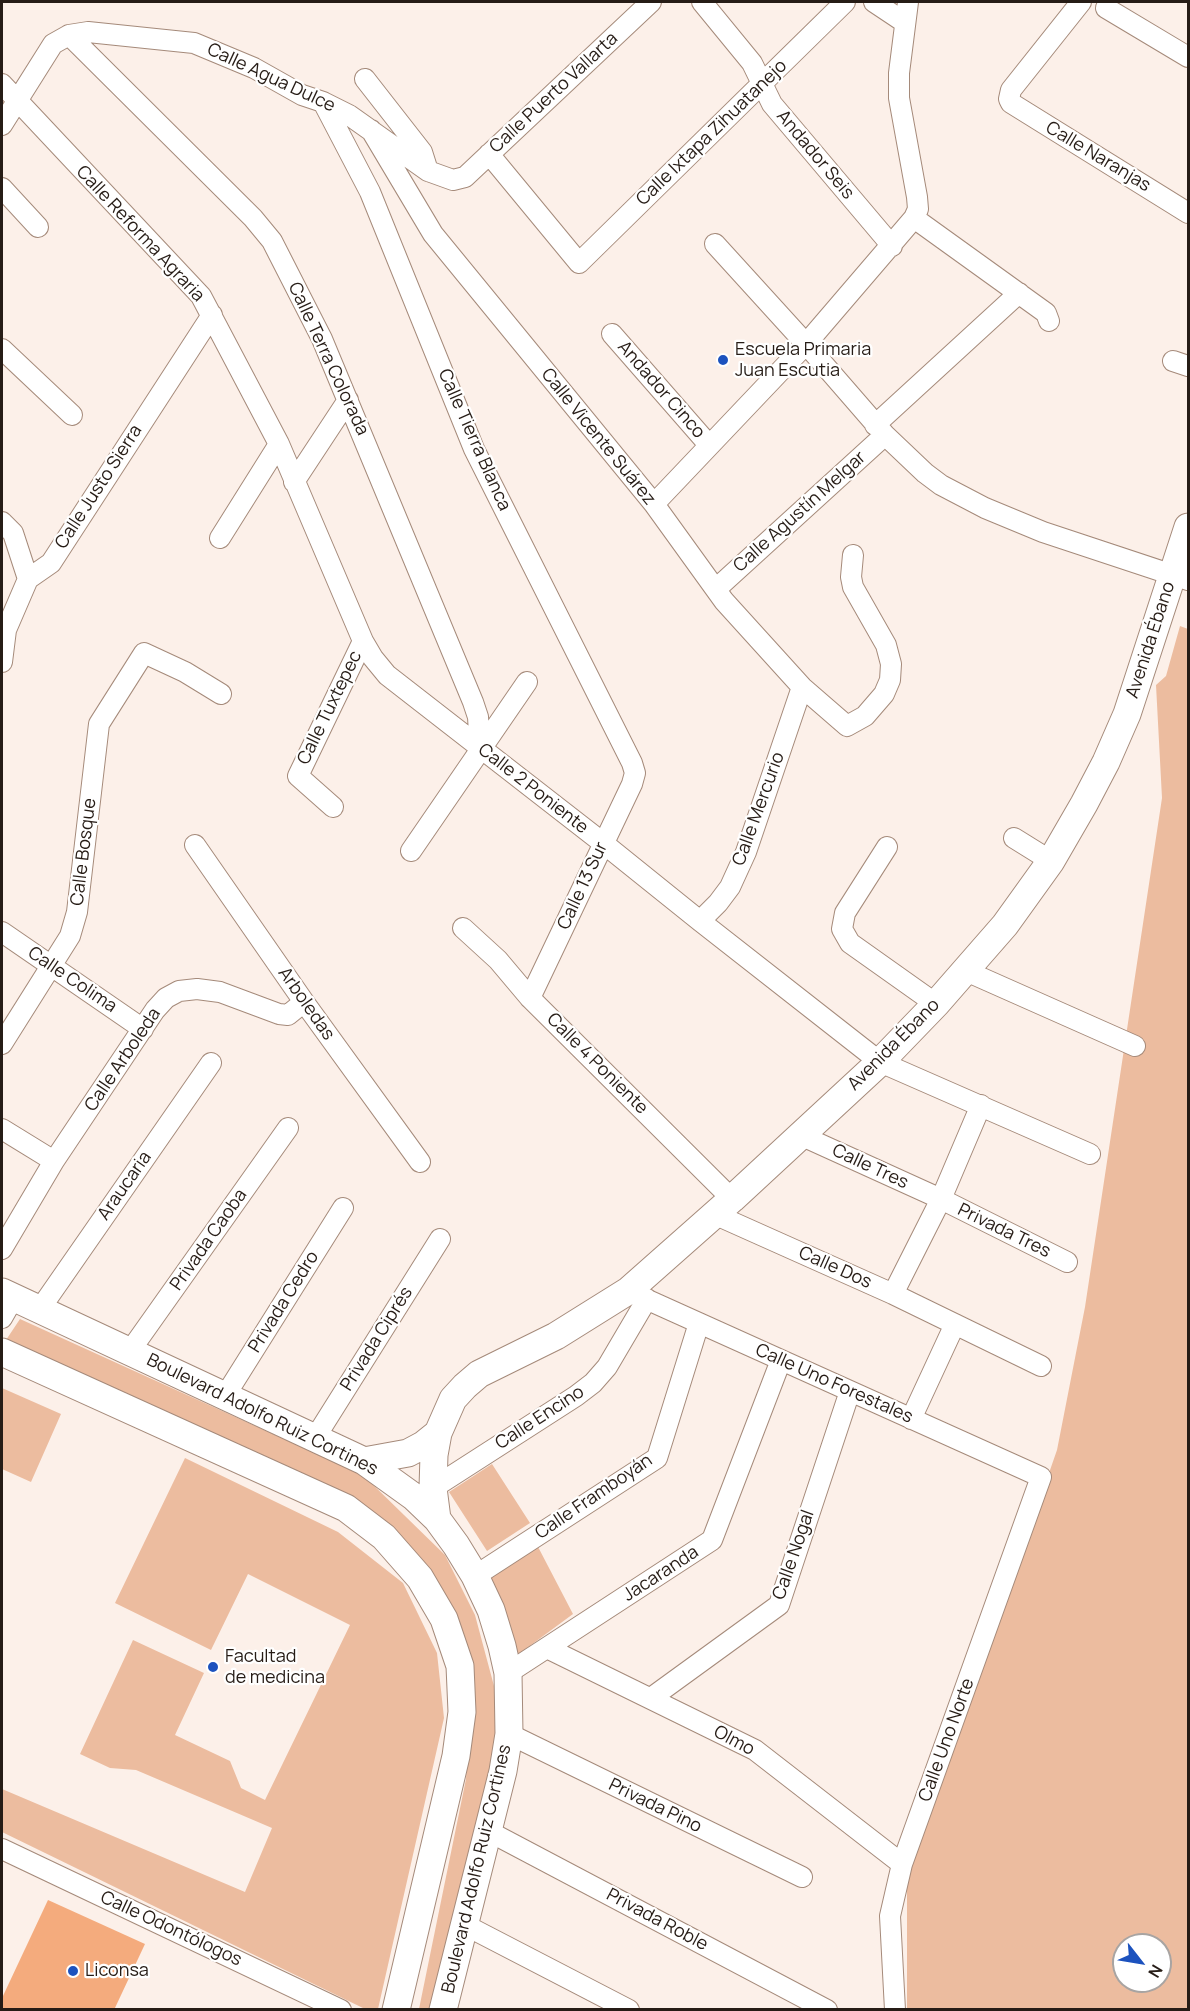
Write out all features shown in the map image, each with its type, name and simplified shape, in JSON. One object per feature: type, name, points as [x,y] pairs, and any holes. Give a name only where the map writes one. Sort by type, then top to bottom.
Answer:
[{"type":"main road","name":"Avenida Ébano","points":[[436,1519],[433,1488],[434,1455],[438,1433],[453,1399],[465,1386],[479,1374],[638,1295],[723,1207],[880,1062],[936,1004],[1005,925],[1051,861],[1084,804],[1127,714],[1180,577],[1188,526]]},
{"type":"main road","name":"Boulevard Adolfo Ruiz Cortines","points":[[6,1302],[40,1309],[364,1461],[414,1497],[436,1519],[456,1545],[475,1576],[491,1610],[507,1673],[509,1734],[503,1771],[443,2010]]},
{"type":"main road","points":[[2,1352],[345,1508],[384,1537],[420,1578],[444,1619],[460,1666],[462,1712],[456,1756],[396,2010]]},
{"type":"main road","points":[[364,1461],[408,1453],[438,1433]]},
{"type":"street","name":"Calle Puerto Vallarta","points":[[453,180],[465,177],[651,2]]},
{"type":"street","name":"Andador Seis","points":[[702,2],[752,63],[772,104],[892,246]]},
{"type":"street","name":"Calle Ixtapa Zihuatanejo","points":[[489,154],[579,264],[845,2]]},
{"type":"street","points":[[874,2],[904,22]]},
{"type":"street","points":[[654,504],[806,344],[914,218],[918,209],[917,196],[898,98],[904,22],[908,2]]},
{"type":"street","name":"Calle Naranjas","points":[[1081,2],[1011,90],[1009,99],[1016,107],[1188,213]]},
{"type":"street","points":[[1106,8],[1188,57]]},
{"type":"street","name":"Calle Agua Dulce","points":[[69,35],[88,32],[195,43],[254,68],[302,95],[349,115],[428,171],[453,180]]},
{"type":"street","points":[[2,125],[53,44],[69,35]]},
{"type":"street","name":"Calle Terra Colorada","points":[[69,35],[253,218],[272,241],[322,339],[474,702],[478,717],[480,748]]},
{"type":"street","points":[[365,78],[422,152],[428,171]]},
{"type":"street","name":"Calle Reforma Agraria","points":[[2,84],[201,296],[279,444]]},
{"type":"street","name":"Calle Tierra Blanca","points":[[323,102],[370,192],[474,449],[632,764],[634,773]]},
{"type":"street","name":"Calle Vicente Suárez","points":[[371,130],[433,234],[654,504],[716,589],[802,687],[847,726],[865,716],[884,694],[890,680],[891,664],[886,645],[853,587],[851,577],[853,555]]},
{"type":"street","points":[[2,188],[38,227]]},
{"type":"street","points":[[914,218],[1046,313],[1049,321]]},
{"type":"street","points":[[715,244],[880,430],[933,479],[985,508],[1043,532],[1180,577]]},
{"type":"street","name":"Calle Agustín Melgar","points":[[716,589],[1019,294]]},
{"type":"street","name":"Calle Justo Sierra","points":[[28,579],[51,563],[212,315]]},
{"type":"street","name":"Andador Cinco","points":[[612,334],[710,445]]},
{"type":"street","points":[[2,349],[72,415]]},
{"type":"street","points":[[294,482],[348,400]]},
{"type":"street","points":[[220,538],[279,444]]},
{"type":"street","name":"Calle 2 Poniente","points":[[279,444],[363,641],[387,675],[880,1062],[981,1104],[1090,1154]]},
{"type":"street","points":[[2,522],[13,533],[28,579],[6,630],[2,662]]},
{"type":"street","name":"Calle Tuxtepec","points":[[333,807],[298,776],[363,641]]},
{"type":"street","name":"Calle Bosque","points":[[2,1044],[70,936],[77,912],[99,724],[144,653],[185,672],[221,694]]},
{"type":"street","points":[[411,851],[527,682]]},
{"type":"street","name":"Calle Mercurio","points":[[700,921],[718,903],[730,886],[746,852],[802,687]]},
{"type":"street","name":"Calle 13 Sur","points":[[530,998],[632,784],[634,773]]},
{"type":"street","points":[[1014,838],[1051,861]]},
{"type":"street","name":"Arboledas","points":[[195,845],[304,1002],[420,1162]]},
{"type":"street","points":[[887,847],[845,913],[842,929],[850,943],[936,1004]]},
{"type":"street","name":"Calle 4 Poniente","points":[[463,928],[506,968],[530,998],[723,1207]]},
{"type":"street","name":"Calle Colima","points":[[2,932],[143,1029]]},
{"type":"street","points":[[966,971],[1135,1046]]},
{"type":"street","name":"Calle Arboleda","points":[[2,1249],[54,1161],[155,1010],[166,998],[179,991],[197,989],[220,992],[279,1014],[288,1014],[304,1002]]},
{"type":"street","name":"Araucaria","points":[[40,1309],[211,1063]]},
{"type":"street","points":[[893,1294],[941,1199],[981,1104]]},
{"type":"street","name":"Privada Caoba","points":[[130,1351],[288,1128]]},
{"type":"street","points":[[2,1129],[54,1161]]},
{"type":"street","name":"Calle Tres","points":[[800,1135],[941,1199]]},
{"type":"street","name":"Privada Tres","points":[[941,1199],[1067,1262]]},
{"type":"street","name":"Calle Dos","points":[[723,1207],[1041,1366]]},
{"type":"street","name":"Privada Cedro","points":[[225,1396],[344,1208]]},
{"type":"street","name":"Privada Ciprés","points":[[315,1438],[440,1239]]},
{"type":"street","name":"Calle Uno Forestales","points":[[638,1295],[1041,1477]]},
{"type":"street","name":"Calle Encino","points":[[433,1488],[593,1383],[607,1367],[638,1295]]},
{"type":"street","name":"Calle Framboyán","points":[[475,1576],[657,1458],[699,1323]]},
{"type":"street","points":[[911,1419],[955,1324]]},
{"type":"street","name":"Jacaranda","points":[[507,1673],[712,1540],[781,1359]]},
{"type":"street","name":"Calle Nogal","points":[[651,1698],[779,1605],[850,1391]]},
{"type":"street","name":"Calle Uno Norte","points":[[895,2010],[890,1916],[902,1864],[1041,1477]]},
{"type":"street","name":"Olmo","points":[[547,1648],[755,1750],[902,1864]]},
{"type":"street","name":"Privada Pino","points":[[509,1734],[802,1877]]},
{"type":"street","name":"Privada Roble","points":[[488,1831],[827,2010]]},
{"type":"street","name":"Calle Odontólogos","points":[[2,1849],[340,2010]]},
{"type":"street","points":[[465,1925],[629,2010]]},
{"type":"shaded area","points":[[1180,626],[1188,629],[1188,2009],[907,2009],[907,1881],[1057,1450],[1085,1307],[1162,798],[1156,685],[1166,676]]},
{"type":"shaded area","points":[[20,1319],[363,1475],[445,1555],[475,1615],[494,1686],[497,1754],[437,2009],[419,2009],[466,1779],[472,1683],[450,1611],[349,1503],[2,1346]]},
{"type":"shaded area","points":[[2,1388],[61,1414],[31,1482],[2,1469]]},
{"type":"shaded area","points":[[185,1458],[338,1532],[403,1583],[437,1653],[444,1718],[378,2009],[365,2009],[2,1832],[2,1789],[245,1892],[272,1828],[136,1770],[110,1768],[80,1754],[133,1640],[204,1673],[175,1735],[230,1761],[241,1788],[265,1800],[350,1625],[248,1574],[211,1650],[115,1603]]},
{"type":"shaded area","points":[[492,1464],[530,1523],[487,1551],[449,1492]]},
{"type":"shaded area","points":[[536,1543],[573,1614],[512,1659],[484,1573]]},
{"type":"building","name":"Liconsa","points":[[48,1900],[145,1944],[114,2010],[2,2010],[2,1998]]},
{"type":"place","name":"Escuela Primaria Juan Escutia","points":[[723,360]]},
{"type":"place","name":"Facultad de medicina","points":[[213,1667]]},
{"type":"place","name":"Liconsa","points":[[73,1971]]}]
